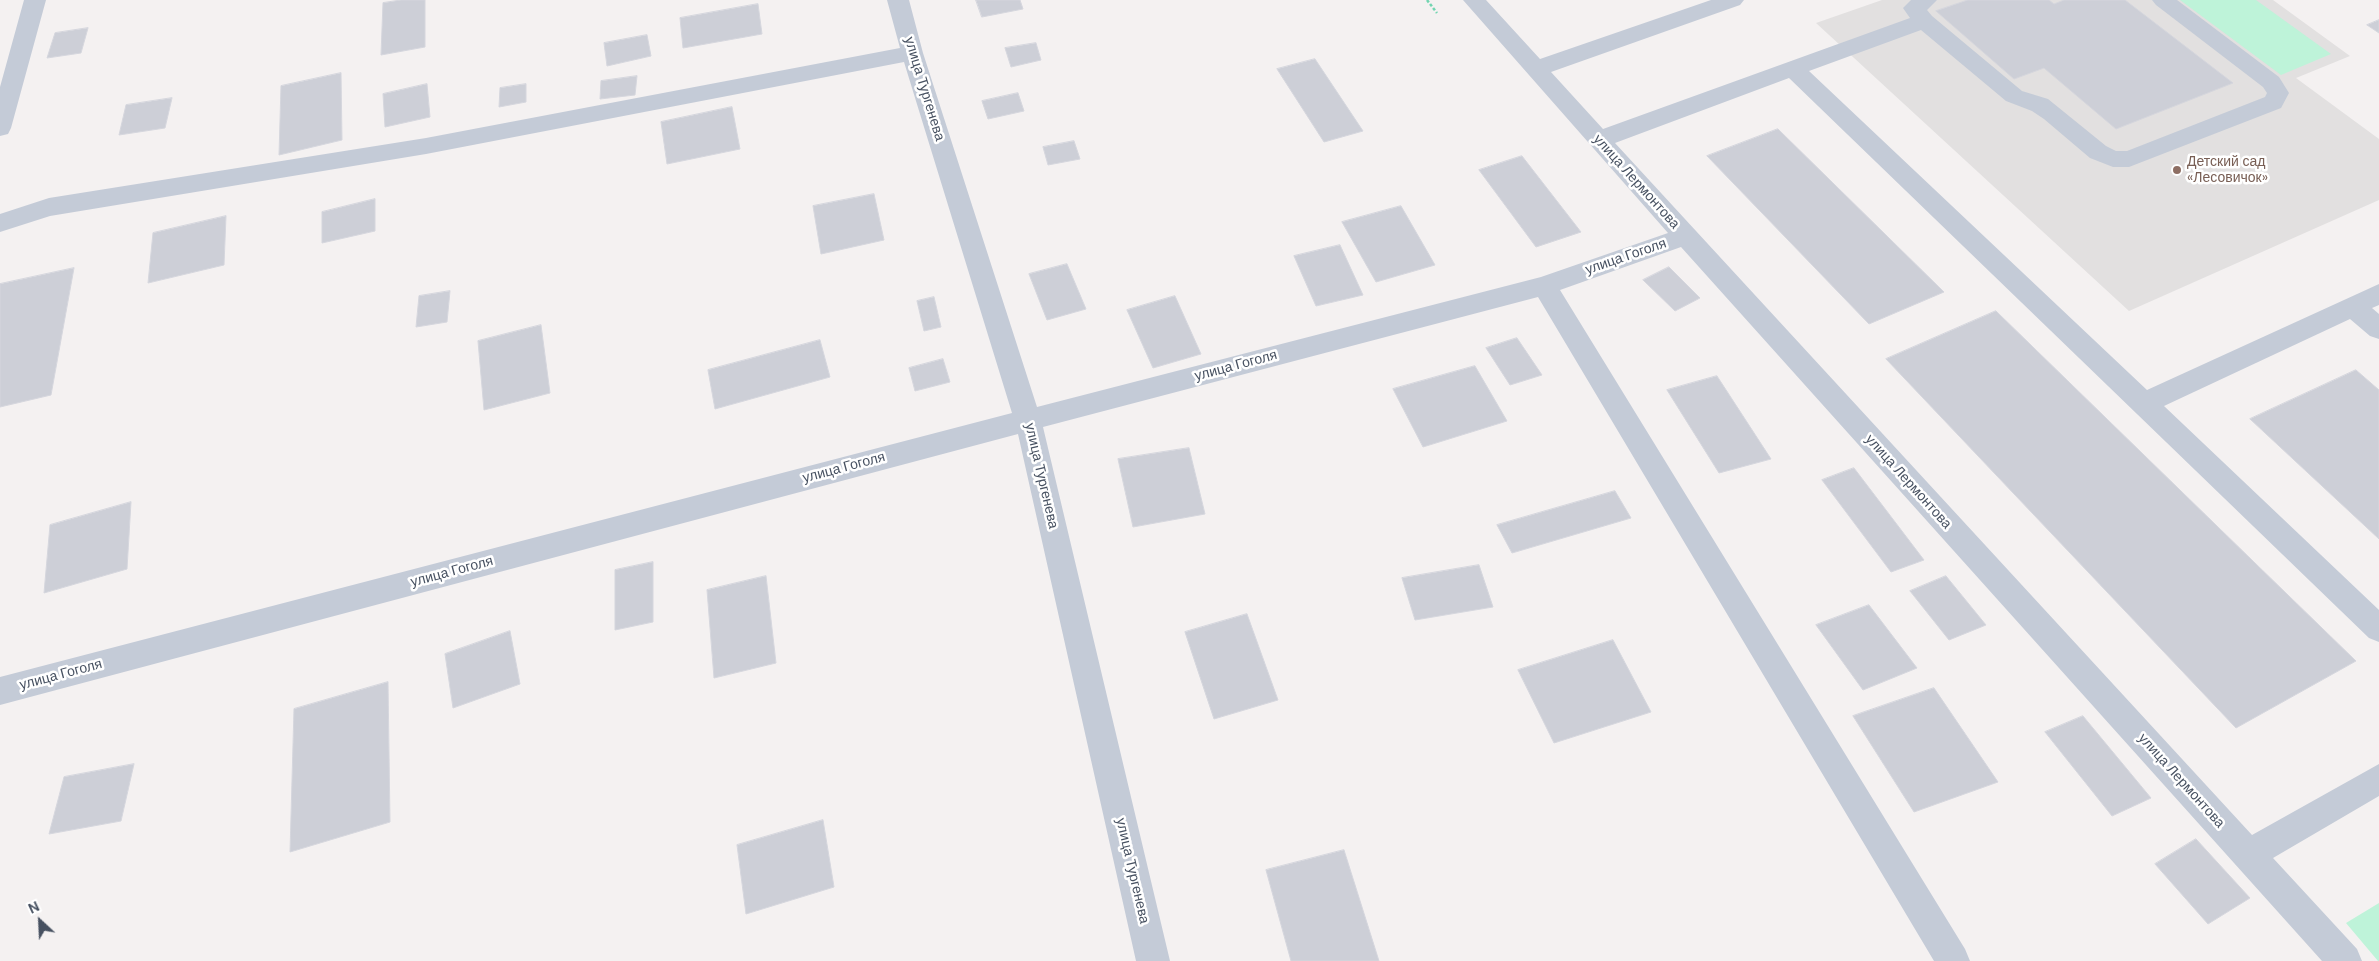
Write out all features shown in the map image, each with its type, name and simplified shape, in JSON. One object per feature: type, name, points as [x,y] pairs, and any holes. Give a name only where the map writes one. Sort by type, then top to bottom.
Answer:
[{"type":"street","points":[[0,128],[34,0]]},
{"type":"street","name":"улица Тургенева","points":[[898,0],[912,53],[1028,420],[1153,961]]},
{"type":"street","name":"улица Лермонтова","points":[[1474,0],[1685,236],[2345,961]]},
{"type":"street","points":[[1535,69],[1733,0]]},
{"type":"street","points":[[1598,140],[1792,69],[1925,11],[2014,96],[2040,105],[2098,152],[2113,159],[2129,159],[2273,102],[2278,93],[2271,82],[2163,0]]},
{"type":"street","points":[[0,223],[49,207],[426,146],[912,53]]},
{"type":"street","points":[[1792,69],[2379,630]]},
{"type":"street","name":"улица Гоголя","points":[[0,691],[1544,286],[1685,236]]},
{"type":"street","points":[[1544,286],[1953,961]]},
{"type":"street","points":[[2143,404],[2379,294]]},
{"type":"street","points":[[2353,307],[2379,329]]},
{"type":"street","points":[[2248,855],[2379,779]]},
{"type":"path","points":[[1427,0],[1437,13]]},
{"type":"shaded area","name":"Детский сад «Лесовичок»","points":[[1882,0],[2273,0],[2350,56],[2296,78],[2379,139],[2379,200],[2129,311],[1816,23]]},
{"type":"green space","points":[[2180,0],[2256,0],[2331,54],[2281,75]]},
{"type":"green space","points":[[2379,903],[2379,961],[2378,961],[2346,923]]},
{"type":"building","points":[[401,0],[425,0],[425,47],[381,55],[383,3]]},
{"type":"building","points":[[976,0],[1020,0],[1023,9],[982,17]]},
{"type":"building","points":[[1968,0],[2049,0],[2054,4],[2064,0],[2125,0],[2233,83],[2116,129],[2044,68],[2014,79],[1936,11]]},
{"type":"building","points":[[758,4],[762,34],[683,48],[680,18]]},
{"type":"building","points":[[2379,20],[2379,33],[2367,25]]},
{"type":"building","points":[[88,28],[81,53],[47,58],[55,33]]},
{"type":"building","points":[[647,35],[651,56],[607,66],[604,43]]},
{"type":"building","points":[[1036,43],[1041,60],[1011,67],[1005,48]]},
{"type":"building","points":[[1315,59],[1363,131],[1324,142],[1277,69]]},
{"type":"building","points":[[341,73],[342,140],[279,155],[281,86]]},
{"type":"building","points":[[637,76],[635,95],[600,99],[601,81]]},
{"type":"building","points":[[427,84],[430,117],[385,127],[383,94]]},
{"type":"building","points":[[526,84],[526,102],[499,107],[500,88]]},
{"type":"building","points":[[1018,93],[1024,111],[988,119],[982,101]]},
{"type":"building","points":[[172,98],[165,128],[119,135],[126,105]]},
{"type":"building","points":[[732,107],[740,149],[667,164],[661,122]]},
{"type":"building","points":[[1778,129],[1944,292],[1869,324],[1707,156]]},
{"type":"building","points":[[1074,141],[1080,159],[1048,165],[1043,147]]},
{"type":"building","points":[[1522,156],[1581,232],[1536,247],[1479,170]]},
{"type":"building","points":[[874,194],[884,240],[821,254],[813,206]]},
{"type":"building","points":[[375,199],[375,231],[322,243],[322,212]]},
{"type":"building","points":[[1401,206],[1435,265],[1376,282],[1342,222]]},
{"type":"building","points":[[226,216],[224,265],[148,283],[153,233]]},
{"type":"building","points":[[1340,245],[1363,295],[1316,306],[1294,256]]},
{"type":"building","points":[[1067,264],[1086,309],[1047,320],[1029,274]]},
{"type":"building","points":[[1669,267],[1700,298],[1675,311],[1643,280]]},
{"type":"building","points":[[74,268],[51,395],[0,407],[0,284]]},
{"type":"building","points":[[450,291],[447,322],[416,327],[419,296]]},
{"type":"building","points":[[1175,296],[1201,354],[1153,368],[1127,310]]},
{"type":"building","points":[[934,297],[941,327],[924,331],[917,301]]},
{"type":"building","points":[[1996,311],[2356,661],[2236,728],[1886,359]]},
{"type":"building","points":[[541,325],[550,393],[484,410],[478,341]]},
{"type":"building","points":[[1517,338],[1542,375],[1510,385],[1486,348]]},
{"type":"building","points":[[820,340],[830,377],[715,409],[708,370]]},
{"type":"building","points":[[943,359],[950,382],[915,391],[909,368]]},
{"type":"building","points":[[1475,366],[1507,421],[1423,447],[1393,389]]},
{"type":"building","points":[[2356,370],[2379,390],[2379,539],[2250,419]]},
{"type":"building","points":[[1717,376],[1771,459],[1719,473],[1667,390]]},
{"type":"building","points":[[1189,448],[1205,514],[1133,527],[1118,459]]},
{"type":"building","points":[[1854,468],[1924,560],[1891,572],[1822,480]]},
{"type":"building","points":[[1615,491],[1631,518],[1512,553],[1497,525]]},
{"type":"building","points":[[131,502],[127,569],[44,593],[50,525]]},
{"type":"building","points":[[653,562],[653,622],[615,630],[615,570]]},
{"type":"building","points":[[1479,565],[1493,607],[1415,620],[1402,578]]},
{"type":"building","points":[[766,576],[776,663],[714,678],[707,590]]},
{"type":"building","points":[[1946,576],[1986,625],[1949,640],[1910,591]]},
{"type":"building","points":[[1869,605],[1917,668],[1863,690],[1816,625]]},
{"type":"building","points":[[1247,614],[1278,700],[1214,719],[1185,632]]},
{"type":"building","points":[[510,631],[520,684],[453,708],[445,654]]},
{"type":"building","points":[[1613,640],[1651,712],[1554,743],[1518,670]]},
{"type":"building","points":[[388,682],[390,822],[290,852],[294,709]]},
{"type":"building","points":[[1934,688],[1998,782],[1914,812],[1853,716]]},
{"type":"building","points":[[2083,716],[2151,798],[2112,816],[2045,732]]},
{"type":"building","points":[[134,764],[121,821],[49,834],[64,777]]},
{"type":"building","points":[[823,820],[834,887],[746,914],[737,845]]},
{"type":"building","points":[[2196,839],[2250,898],[2208,924],[2155,864]]},
{"type":"building","points":[[1344,850],[1379,961],[1291,961],[1266,870]]},
{"type":"place","name":"Детский сад «Лесовичок»","points":[[2177,170]]}]
